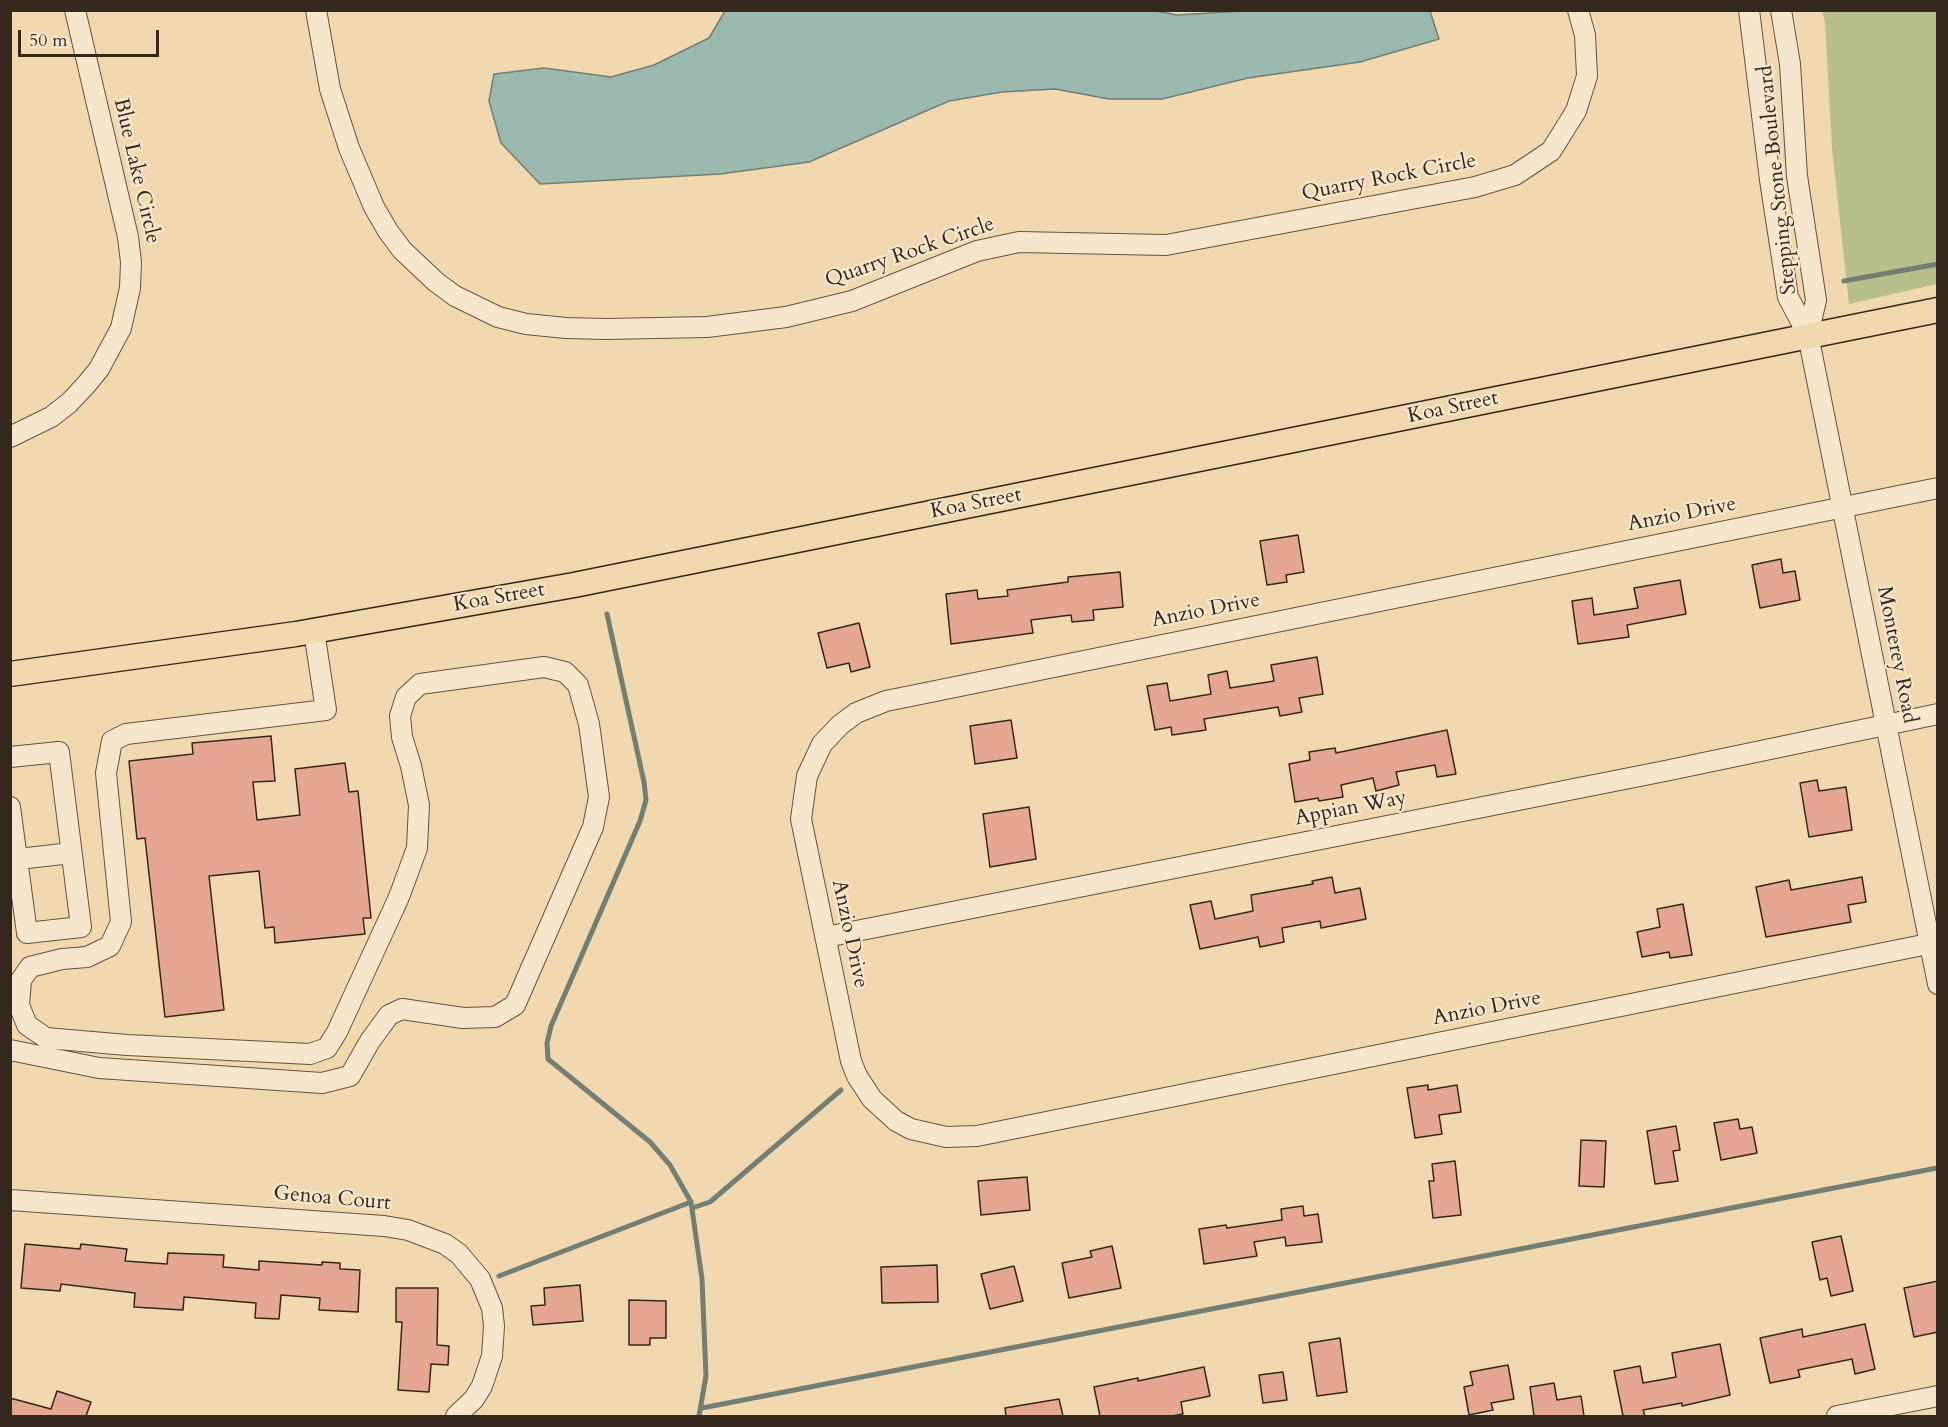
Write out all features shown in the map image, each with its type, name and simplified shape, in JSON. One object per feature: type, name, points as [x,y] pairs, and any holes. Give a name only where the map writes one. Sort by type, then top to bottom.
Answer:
[{"type":"main road","name":"Koa Street","points":[[10,674],[314,631],[574,585],[1938,310]]},
{"type":"street","name":"Blue Lake Circle","points":[[10,437],[51,417],[86,386],[99,369],[121,328],[130,288],[131,262],[128,237],[75,10]]},
{"type":"street","name":"Quarry Rock Circle","points":[[316,10],[328,80],[349,148],[374,207],[402,250],[436,282],[455,296],[498,317],[526,324],[606,329],[707,327],[786,317],[852,302],[977,251],[1019,242],[1166,245],[1475,187],[1515,176],[1551,151],[1576,111],[1587,76],[1585,35],[1578,10]]},
{"type":"street","name":"Stepping Stone Boulevard","points":[[1749,10],[1770,180],[1788,297],[1808,335]]},
{"type":"street","name":"Stepping Stone Boulevard","points":[[1781,10],[1790,64],[1797,176],[1816,300],[1808,335]]},
{"type":"street","name":"Monterey Road","points":[[1808,335],[1885,724],[1934,943],[1938,984]]},
{"type":"street","name":"Anzio Drive","points":[[1934,943],[977,1136],[946,1137],[911,1129],[881,1109],[863,1087],[851,1061],[802,833],[801,819],[804,789],[810,766],[822,744],[840,725],[870,706],[898,698],[1938,488]]},
{"type":"street","points":[[10,1050],[99,1068],[322,1083],[350,1076],[370,1041],[389,1015],[402,1009],[463,1018],[495,1017],[515,1005],[593,827],[599,797],[588,724],[578,685],[565,672],[544,667],[420,684],[406,697],[400,716],[402,737],[419,805],[417,848],[399,897],[338,1032],[327,1048],[310,1054],[127,1045],[46,1038],[27,1025],[19,1005],[21,980],[30,967],[62,959],[87,957],[110,946],[120,922],[105,773],[112,741],[126,734],[326,710],[314,631]]},
{"type":"street","name":"Appian Way","points":[[826,937],[1665,771],[1938,714]]},
{"type":"street","points":[[10,757],[59,752],[81,927],[27,933],[14,859],[10,807]]},
{"type":"street","points":[[14,859],[71,853]]},
{"type":"street","name":"Genoa Court","points":[[10,1200],[384,1226],[408,1230],[445,1244],[459,1254],[480,1279],[492,1308],[494,1326],[492,1356],[482,1386],[474,1399],[456,1416]]},
{"type":"street","points":[[1837,1416],[1938,1396]]},
{"type":"green space","points":[[1822,11],[1937,11],[1937,284],[1849,304],[1832,148],[1825,22]]},
{"type":"water","points":[[1259,10],[1430,11],[1439,39],[1360,62],[1248,78],[1162,99],[1109,99],[1055,89],[1002,92],[949,101],[809,162],[720,174],[540,184],[501,143],[489,101],[494,74],[544,68],[611,77],[654,65],[709,38],[725,11],[1157,11],[1177,15]]},
{"type":"building","points":[[1298,535],[1304,572],[1286,575],[1287,582],[1267,585],[1260,541]]},
{"type":"building","points":[[1781,559],[1783,573],[1795,571],[1800,600],[1760,608],[1752,565]]},
{"type":"building","points":[[1120,572],[1123,607],[1093,610],[1094,620],[1072,622],[1071,615],[1031,620],[1033,633],[951,644],[946,594],[977,590],[978,599],[1008,596],[1007,590],[1068,582],[1068,577]]},
{"type":"building","points":[[1680,580],[1686,614],[1627,625],[1629,637],[1578,644],[1572,601],[1592,598],[1594,615],[1638,608],[1634,588]]},
{"type":"building","points":[[859,623],[870,667],[851,672],[849,663],[827,668],[818,633]]},
{"type":"building","points":[[1317,657],[1323,694],[1299,698],[1302,712],[1280,716],[1278,707],[1204,719],[1206,730],[1172,735],[1171,727],[1155,730],[1147,686],[1167,683],[1170,701],[1211,694],[1208,675],[1227,671],[1230,688],[1274,681],[1271,665]]},
{"type":"building","points":[[1011,720],[1017,758],[975,764],[970,726]]},
{"type":"building","points":[[1447,730],[1456,774],[1437,777],[1435,765],[1396,772],[1399,785],[1376,791],[1373,778],[1341,785],[1343,797],[1295,802],[1289,764],[1310,760],[1309,752],[1335,748],[1336,753]]},
{"type":"building","points":[[271,736],[275,781],[253,782],[257,820],[300,815],[295,769],[345,763],[349,792],[358,791],[371,918],[363,918],[365,934],[275,943],[274,927],[265,928],[259,871],[209,876],[224,1010],[165,1017],[145,838],[137,839],[129,761],[193,754],[192,743]]},
{"type":"building","points":[[1817,780],[1819,791],[1846,787],[1852,830],[1809,837],[1800,783]]},
{"type":"building","points":[[1029,807],[1036,859],[990,867],[983,814]]},
{"type":"building","points":[[1332,877],[1335,893],[1360,888],[1366,919],[1321,928],[1320,921],[1282,928],[1284,942],[1260,947],[1258,937],[1200,949],[1190,905],[1211,901],[1215,919],[1253,911],[1251,895],[1313,884],[1312,881]]},
{"type":"building","points":[[1862,877],[1866,902],[1848,905],[1851,922],[1766,937],[1756,887],[1789,880],[1791,890]]},
{"type":"building","points":[[1683,904],[1692,955],[1670,958],[1669,952],[1642,957],[1637,932],[1660,927],[1657,909]]},
{"type":"building","points":[[1428,1085],[1428,1090],[1457,1085],[1461,1112],[1439,1115],[1442,1134],[1415,1138],[1407,1088]]},
{"type":"building","points":[[1738,1119],[1740,1129],[1752,1127],[1757,1153],[1721,1160],[1714,1123]]},
{"type":"building","points":[[1676,1126],[1680,1150],[1673,1151],[1678,1181],[1655,1184],[1647,1131]]},
{"type":"building","points":[[1581,1140],[1606,1141],[1604,1187],[1579,1186]]},
{"type":"building","points":[[1455,1161],[1461,1215],[1433,1218],[1429,1181],[1434,1181],[1432,1164]]},
{"type":"building","points":[[1027,1177],[1030,1210],[981,1215],[978,1181]]},
{"type":"building","points":[[1303,1206],[1304,1216],[1318,1214],[1322,1242],[1286,1246],[1285,1237],[1254,1242],[1257,1256],[1204,1264],[1199,1229],[1226,1225],[1227,1228],[1282,1220],[1281,1209]]},
{"type":"building","points":[[1841,1236],[1853,1291],[1831,1296],[1827,1278],[1820,1280],[1812,1242]]},
{"type":"building","points":[[25,1244],[80,1249],[81,1244],[127,1249],[125,1261],[167,1264],[168,1253],[224,1255],[223,1267],[259,1270],[259,1261],[322,1265],[322,1262],[340,1263],[340,1269],[360,1270],[358,1312],[319,1310],[320,1298],[281,1295],[279,1319],[255,1318],[256,1303],[184,1297],[183,1310],[134,1307],[135,1293],[61,1284],[60,1291],[21,1288]]},
{"type":"building","points":[[1112,1246],[1121,1288],[1069,1298],[1062,1263],[1092,1257],[1090,1251]]},
{"type":"building","points":[[937,1265],[938,1302],[882,1303],[881,1267]]},
{"type":"building","points":[[1014,1266],[1023,1301],[990,1309],[981,1274]]},
{"type":"building","points":[[1938,1281],[1938,1332],[1914,1337],[1904,1288]]},
{"type":"building","points":[[580,1285],[583,1321],[533,1325],[531,1306],[545,1305],[544,1288]]},
{"type":"building","points":[[396,1288],[438,1288],[437,1345],[449,1346],[448,1365],[431,1364],[429,1392],[398,1390],[402,1322],[396,1322]]},
{"type":"building","points":[[629,1300],[666,1301],[666,1338],[650,1338],[650,1345],[629,1345]]},
{"type":"building","points":[[1865,1324],[1875,1369],[1855,1374],[1852,1359],[1798,1370],[1800,1377],[1770,1383],[1760,1338],[1802,1329],[1803,1337]]},
{"type":"building","points":[[1340,1338],[1347,1392],[1317,1396],[1309,1343]]},
{"type":"building","points":[[1720,1344],[1730,1395],[1682,1406],[1682,1403],[1643,1410],[1645,1416],[1623,1416],[1614,1371],[1640,1366],[1643,1383],[1676,1377],[1672,1353]]},
{"type":"building","points":[[1508,1365],[1514,1399],[1491,1403],[1493,1410],[1469,1415],[1464,1387],[1473,1385],[1470,1372]]},
{"type":"building","points":[[1204,1367],[1210,1396],[1181,1402],[1183,1414],[1100,1416],[1094,1387],[1138,1378],[1138,1381]]},
{"type":"building","points":[[1283,1372],[1287,1400],[1263,1403],[1259,1375]]},
{"type":"building","points":[[1554,1383],[1557,1400],[1581,1396],[1584,1416],[1534,1416],[1530,1387]]},
{"type":"building","points":[[57,1391],[91,1402],[86,1416],[10,1416],[10,1398],[51,1409]]},
{"type":"building","points":[[1059,1399],[1063,1416],[1006,1416],[1005,1408]]},
{"type":"waterway","points":[[1844,281],[1938,264]]},
{"type":"waterway","points":[[607,614],[646,800],[640,821],[551,1026],[547,1043],[548,1059],[650,1142],[670,1165],[691,1202],[702,1279],[706,1376],[699,1416]]},
{"type":"waterway","points":[[692,1208],[710,1202],[841,1090]]},
{"type":"waterway","points":[[702,1408],[1937,1168]]},
{"type":"waterway","points":[[499,1276],[691,1202]]}]
